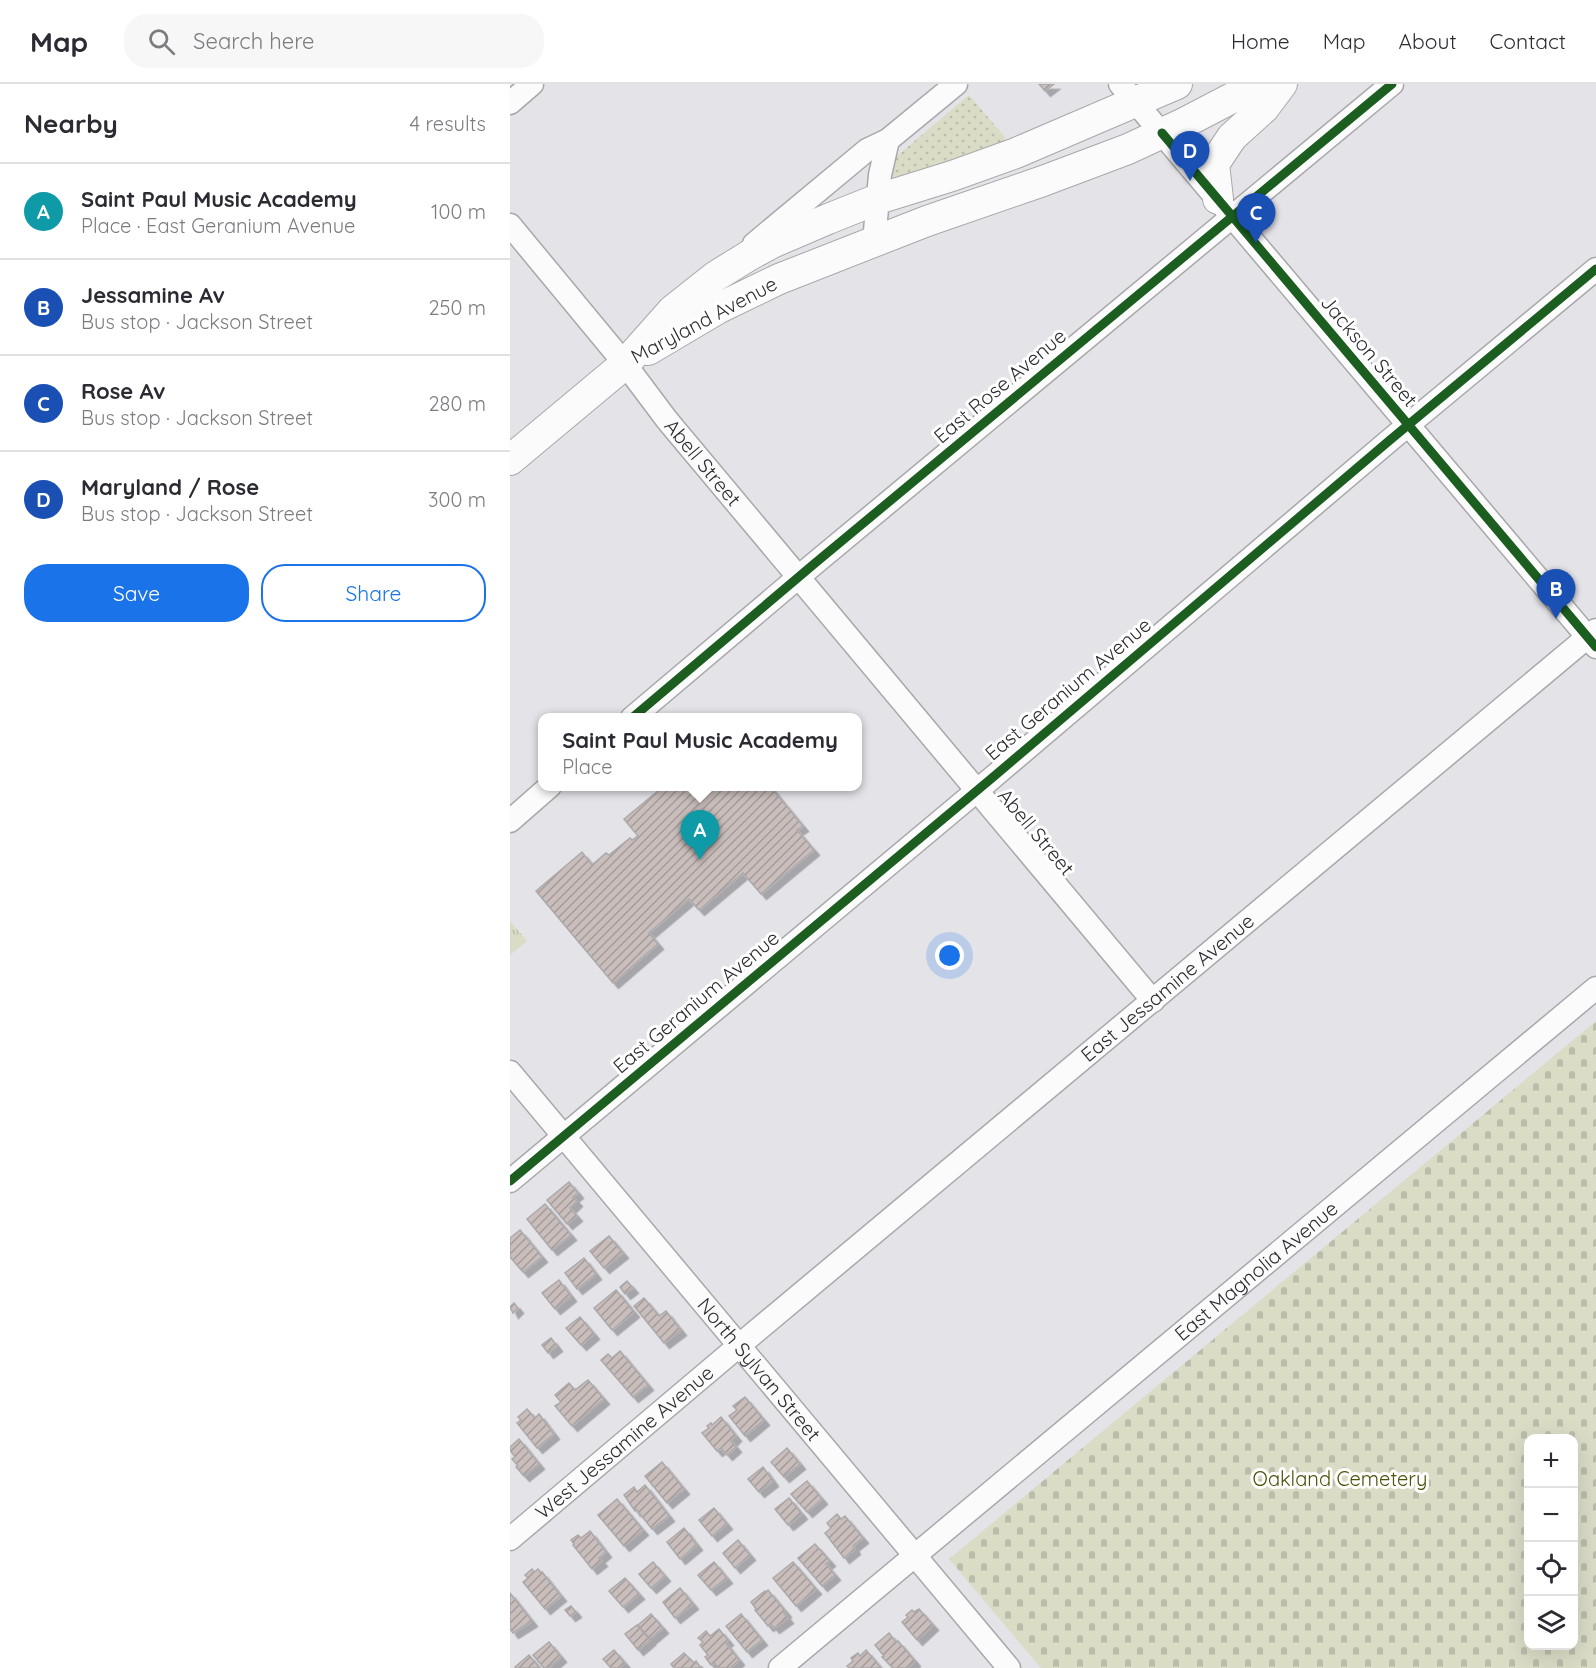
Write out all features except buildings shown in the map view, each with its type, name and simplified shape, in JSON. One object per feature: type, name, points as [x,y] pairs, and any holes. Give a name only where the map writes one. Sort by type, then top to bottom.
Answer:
[{"type":"main road","name":"Maryland Avenue","points":[[625,364],[674,310],[716,276],[772,243],[878,199],[995,161],[1128,93],[1177,84]]},
{"type":"main road","name":"Maryland Avenue","points":[[625,364],[719,308],[779,279],[927,221],[1128,149],[1221,105],[1259,84]]},
{"type":"main road","points":[[1226,208],[1214,164],[1232,137],[1264,108],[1282,84]]},
{"type":"main road","points":[[510,460],[625,364]]},
{"type":"street","points":[[510,103],[532,84]]},
{"type":"street","points":[[716,276],[867,150],[888,140],[956,84]]},
{"type":"street","name":"East Rose Avenue","points":[[637,713],[1226,208],[1392,84]]},
{"type":"street","name":"Jackson Street","points":[[1128,93],[1408,424],[1593,638]]},
{"type":"street","points":[[874,242],[880,174],[888,140]]},
{"type":"street","name":"Abell Street","points":[[510,225],[625,364],[667,420],[1153,1001]]},
{"type":"street","name":"East Geranium Avenue","points":[[510,1181],[977,790],[1408,424],[1596,269]]},
{"type":"street","name":"East Jessamine Avenue","points":[[740,1346],[1593,638]]},
{"type":"street","points":[[510,820],[544,791]]},
{"type":"street","name":"East Magnolia Avenue","points":[[780,1668],[1596,988]]},
{"type":"street","name":"North Sylvan Street","points":[[510,1072],[1010,1668]]},
{"type":"street","name":"West Jessamine Avenue","points":[[510,1539],[740,1346]]},
{"type":"green space","points":[[969,95],[1004,136],[1006,143],[896,179],[893,177],[892,171],[897,156]]},
{"type":"green space","points":[[510,921],[527,941],[510,955]]},
{"type":"green space","name":"Oakland Cemetery","points":[[1596,1021],[1596,1668],[1041,1668],[949,1559]]},
{"type":"cycle path","points":[[638,713],[1392,84]]},
{"type":"cycle path","points":[[1162,133],[1596,647]]},
{"type":"cycle path","points":[[510,1181],[1596,269]]},
{"type":"place","name":"Maryland / Rose","points":[[1190,181]]},
{"type":"place","name":"Rose Av","points":[[1256,243]]},
{"type":"place","name":"Jessamine Av","points":[[1556,619]]},
{"type":"place","name":"Saint Paul Music Academy","points":[[700,860]]}]
